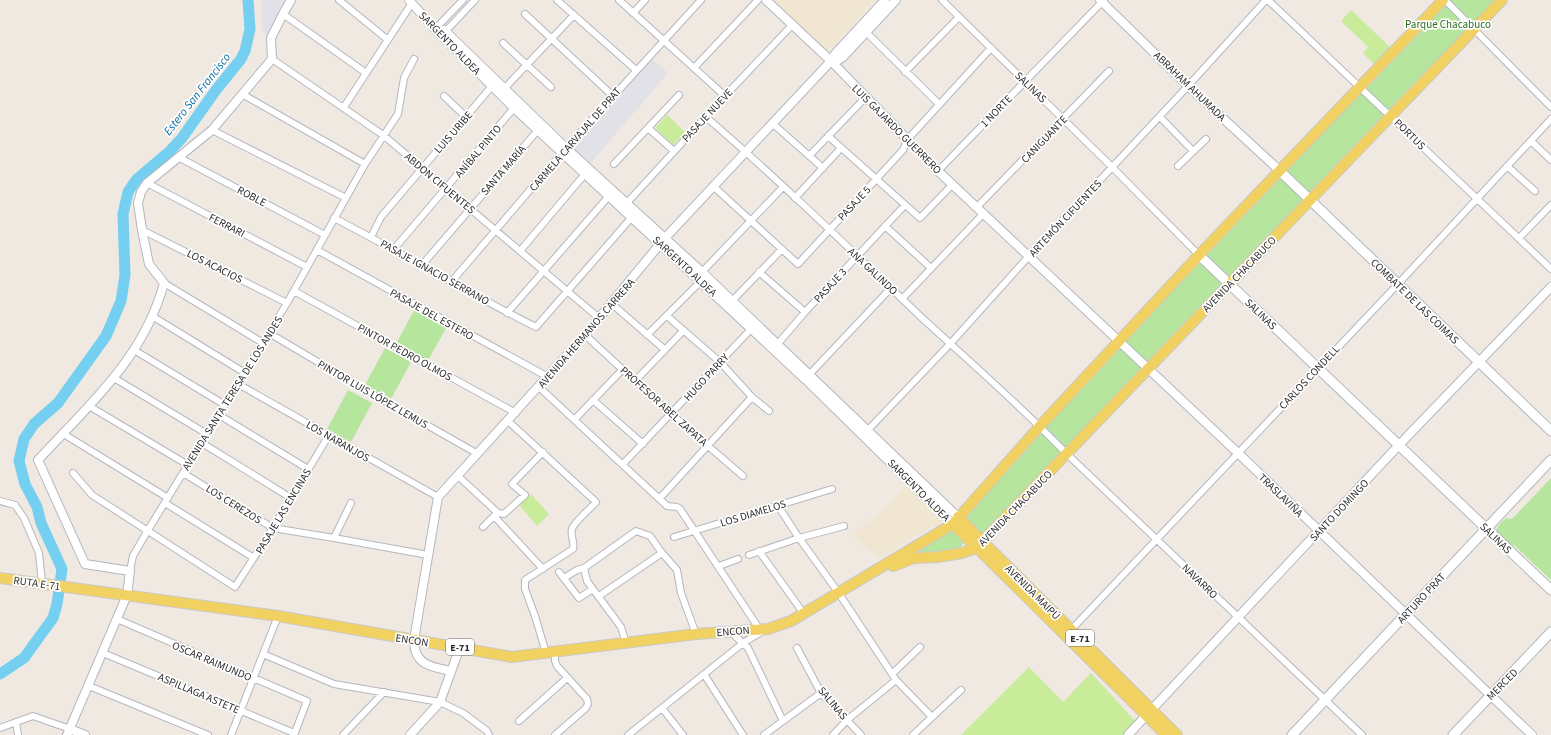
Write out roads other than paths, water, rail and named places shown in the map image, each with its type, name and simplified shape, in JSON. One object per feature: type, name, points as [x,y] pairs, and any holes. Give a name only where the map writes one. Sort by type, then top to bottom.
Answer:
[{"type":"main road","points":[[955,520],[1199,255],[1444,0]]},
{"type":"main road","name":"AVENIDA CHACABUCO","points":[[980,545],[1502,0]]},
{"type":"main road","name":"COMBATE DE LAS COIMAS","points":[[1280,171],[1551,431]]},
{"type":"main road","name":"SALINAS","points":[[1199,255],[1551,590]]},
{"type":"main road","name":"ARTURO PRAT","points":[[1292,735],[1551,460]]},
{"type":"main road","name":"AVENIDA MAIPÚ","points":[[955,520],[1150,713],[1176,735]]},
{"type":"main road","name":"ENCON","points":[[74,588],[278,616],[512,657],[696,634],[764,629],[791,621],[955,520]]},
{"type":"main road","name":"ENCON","points":[[838,592],[899,563],[914,558],[937,557],[962,553],[980,545]]},
{"type":"main road","name":"RUTA E-71","points":[[0,578],[74,588]]},
{"type":"main road","name":"MERCED","points":[[1453,735],[1551,632]]},
{"type":"main road","name":"AVENIDA MAIPÚ","points":[[1150,713],[1166,735]]},
{"type":"street","points":[[263,343],[164,283],[149,264],[138,203],[141,192],[147,183],[212,130],[272,59],[271,38],[292,0]]},
{"type":"street","points":[[339,0],[388,40]]},
{"type":"street","points":[[440,30],[475,0]]},
{"type":"street","points":[[557,0],[636,70]]},
{"type":"street","points":[[619,0],[725,96]]},
{"type":"street","points":[[633,13],[645,0]]},
{"type":"street","name":"CARMELA CARVAJAL DE PRAT","points":[[452,281],[564,150],[701,0]]},
{"type":"street","points":[[694,68],[758,0]]},
{"type":"street","name":"LUIS GAJARDO GUERRERO","points":[[766,0],[831,61],[938,171],[1029,256]]},
{"type":"street","name":"AVENIDA HERMANOS CARRERA","points":[[438,497],[516,413],[600,318],[663,241],[831,61],[835,54],[885,0]]},
{"type":"street","name":"AVENIDA HERMANOS CARRERA","points":[[831,61],[837,61],[843,57],[896,0]]},
{"type":"street","name":"SALINAS","points":[[942,0],[1064,119],[1199,255]]},
{"type":"street","name":"ARTEMÓN CIFUENTES","points":[[866,433],[1267,0]]},
{"type":"street","name":"PORTUS","points":[[1267,0],[1360,86],[1551,269]]},
{"type":"street","points":[[1444,0],[1551,107]]},
{"type":"street","points":[[440,30],[461,1]]},
{"type":"street","name":"ABRAHAM AHUMADA","points":[[1102,1],[1188,86],[1280,171]]},
{"type":"street","name":"1 NORTE","points":[[938,171],[1026,82],[1102,1]]},
{"type":"street","points":[[344,107],[413,4]]},
{"type":"street","name":"SARGENTO ALDEA","points":[[413,4],[564,150],[663,241],[701,281],[753,326],[808,377],[955,520]]},
{"type":"street","points":[[283,14],[366,73]]},
{"type":"street","points":[[525,14],[613,96]]},
{"type":"street","points":[[502,91],[574,15]]},
{"type":"street","points":[[905,72],[959,16]]},
{"type":"street","name":"PASAJE NUEVE","points":[[624,206],[793,24]]},
{"type":"street","name":"SARGENTO ALDEA","points":[[440,30],[492,86],[502,91],[514,108],[538,130],[564,150],[585,174],[609,196],[624,206],[632,217],[702,272],[732,301],[753,326]]},
{"type":"street","points":[[870,36],[938,104]]},
{"type":"street","points":[[503,43],[550,87]]},
{"type":"street","name":"PASAJE 5","points":[[782,249],[798,264],[903,150],[907,140],[938,104],[991,48]]},
{"type":"street","name":"ABDON CIFUENTES","points":[[272,59],[383,135],[600,318]]},
{"type":"street","name":"AVENIDA SANTA TERESA DE LOS ANDES","points":[[68,732],[127,595],[133,556],[287,303],[365,164],[398,114],[404,78],[414,59]]},
{"type":"street","name":"CANIGUANTE","points":[[977,207],[1109,71]]},
{"type":"street","name":"LUIS URIBE","points":[[371,237],[382,217],[422,167],[492,86]]},
{"type":"street","points":[[242,94],[365,164]]},
{"type":"street","points":[[614,164],[679,95]]},
{"type":"street","points":[[444,96],[466,117]]},
{"type":"street","points":[[810,156],[866,97]]},
{"type":"street","name":"ANÍBAL PINTO","points":[[394,249],[514,108]]},
{"type":"street","points":[[1160,116],[1193,152]]},
{"type":"street","name":"ANA GALINDO","points":[[706,117],[746,151],[950,344],[1040,426]]},
{"type":"street","name":"CARLOS CONDELL","points":[[1069,632],[1398,284],[1551,119]]},
{"type":"street","points":[[772,123],[823,168]]},
{"type":"street","points":[[648,128],[674,151]]},
{"type":"street","points":[[212,130],[346,198]]},
{"type":"street","name":"SANTA MARÍA","points":[[422,265],[538,130]]},
{"type":"street","points":[[828,136],[920,218],[953,184]]},
{"type":"street","points":[[1178,166],[1206,139]]},
{"type":"street","points":[[1531,140],[1551,160]]},
{"type":"street","points":[[795,198],[842,148]]},
{"type":"street","name":"ROBLE","points":[[178,157],[325,235]]},
{"type":"street","points":[[1507,166],[1535,192]]},
{"type":"street","points":[[520,251],[585,174]]},
{"type":"street","name":"FERRARI","points":[[147,183],[307,267]]},
{"type":"street","points":[[713,186],[782,249],[732,301]]},
{"type":"street","points":[[702,272],[783,187]]},
{"type":"street","points":[[507,312],[609,196]]},
{"type":"street","name":"PASAJE 3","points":[[775,347],[805,312],[905,205]]},
{"type":"street","points":[[1519,238],[1551,205]]},
{"type":"street","points":[[902,299],[984,213]]},
{"type":"street","points":[[568,291],[632,217]]},
{"type":"street","name":"PASAJE IGNACIO SERRANO","points":[[334,218],[394,249],[536,327],[568,291]]},
{"type":"street","points":[[885,226],[931,268]]},
{"type":"street","name":"LOS ACACIOS","points":[[142,230],[287,303]]},
{"type":"street","name":"PASAJE DEL ESTERO","points":[[317,250],[548,377]]},
{"type":"street","name":"TRASLAVIÑA","points":[[1029,256],[1120,340],[1532,735]]},
{"type":"street","points":[[759,272],[805,312]]},
{"type":"street","points":[[648,335],[701,281]]},
{"type":"street","points":[[130,571],[86,564],[38,460],[114,378],[134,350],[152,316],[164,283]]},
{"type":"street","name":"SANTO DOMINGO","points":[[1128,735],[1399,445],[1551,287]]},
{"type":"street","points":[[808,377],[891,288]]},
{"type":"street","name":"PINTOR PEDRO OLMOS","points":[[294,291],[516,413]]},
{"type":"street","points":[[612,304],[664,349]]},
{"type":"street","points":[[152,316],[245,373]]},
{"type":"street","points":[[667,316],[720,362],[752,397],[768,411]]},
{"type":"street","name":"HUGO PARRY","points":[[623,464],[753,326]]},
{"type":"street","points":[[635,381],[664,349],[683,331]]},
{"type":"street","name":"PINTOR LUIS LÓPEZ LEMUS","points":[[269,333],[360,388],[478,454]]},
{"type":"street","name":"PROFESOR ABEL ZAPATA","points":[[585,335],[671,414],[743,476]]},
{"type":"street","points":[[134,350],[225,405]]},
{"type":"street","points":[[575,419],[622,370]]},
{"type":"street","points":[[114,378],[207,434]]},
{"type":"street","name":"LOS NARANJOS","points":[[238,384],[438,497]]},
{"type":"street","points":[[539,387],[667,506],[677,507],[680,509],[718,566],[764,629],[743,643],[628,735]]},
{"type":"street","points":[[660,498],[752,397]]},
{"type":"street","points":[[593,400],[643,444]]},
{"type":"street","points":[[89,406],[188,464]]},
{"type":"street","points":[[219,415],[308,469]]},
{"type":"street","points":[[508,421],[596,502],[574,526],[572,533],[574,546],[571,550],[525,580],[524,584],[556,664],[587,699],[588,704],[586,708],[555,735]]},
{"type":"street","name":"NAVARRO","points":[[1040,426],[1156,540],[1362,735]]},
{"type":"street","points":[[62,433],[254,558]]},
{"type":"street","name":"PASAJE LAS ENCINAS","points":[[148,530],[235,587],[273,528],[329,435]]},
{"type":"street","points":[[202,443],[291,498]]},
{"type":"street","points":[[483,527],[496,514],[504,514],[525,495],[512,484],[543,452]]},
{"type":"street","points":[[73,472],[92,495],[148,530]]},
{"type":"street","name":"LOS CEREZOS","points":[[183,473],[273,528],[428,555]]},
{"type":"street","points":[[458,476],[496,514],[543,569]]},
{"type":"street","name":"LOS DIAMELOS","points":[[674,537],[832,489]]},
{"type":"street","points":[[438,497],[414,640],[414,649],[420,660],[432,667],[451,671]]},
{"type":"street","points":[[0,501],[15,505],[24,518],[39,553],[46,584]]},
{"type":"street","points":[[334,538],[351,503]]},
{"type":"street","points":[[778,506],[838,592],[894,677],[932,717]]},
{"type":"street","points":[[749,555],[759,550],[844,526]]},
{"type":"street","points":[[564,578],[577,570],[584,568],[636,532],[650,536],[677,570],[681,593],[696,634]]},
{"type":"street","points":[[759,550],[804,614]]},
{"type":"street","points":[[599,596],[662,553]]},
{"type":"street","points":[[718,566],[738,559]]},
{"type":"street","points":[[584,568],[588,581],[593,589],[622,626],[626,643]]},
{"type":"street","points":[[559,572],[579,598],[593,589]]},
{"type":"street","points":[[231,735],[278,616]]},
{"type":"street","name":"OSCAR RAIMUNDO","points":[[117,620],[307,701],[294,734]]},
{"type":"street","points":[[733,631],[735,636],[748,648],[783,721]]},
{"type":"street","points":[[410,735],[440,702],[460,647]]},
{"type":"street","points":[[833,735],[894,677],[920,647]]},
{"type":"street","name":"SALINAS","points":[[797,648],[821,692],[861,735]]},
{"type":"street","name":"ASPILLAGA ASTETE","points":[[103,653],[294,734]]},
{"type":"street","points":[[263,654],[334,684],[440,702],[463,713],[489,735]]},
{"type":"street","points":[[704,674],[743,735]]},
{"type":"street","points":[[520,721],[567,678]]},
{"type":"street","points":[[89,686],[208,735]]},
{"type":"street","points":[[913,735],[961,690]]},
{"type":"street","points":[[343,735],[384,692]]},
{"type":"street","points":[[764,735],[821,692]]},
{"type":"street","points":[[662,708],[684,735]]},
{"type":"street","points":[[0,728],[33,716],[68,732],[85,735]]},
{"type":"street","points":[[16,722],[18,735]]},
{"type":"waterway","name":"Estero San Francisco","points":[[0,674],[24,658],[53,618],[57,604],[62,569],[41,523],[37,507],[25,484],[19,461],[24,439],[34,424],[58,403],[106,336],[121,301],[125,275],[123,214],[128,192],[137,179],[169,152],[182,138],[216,90],[241,59],[245,51],[250,29],[248,0]]},
{"type":"park label","name":"Parque Chacabuco","points":[[1448,24]]}]
